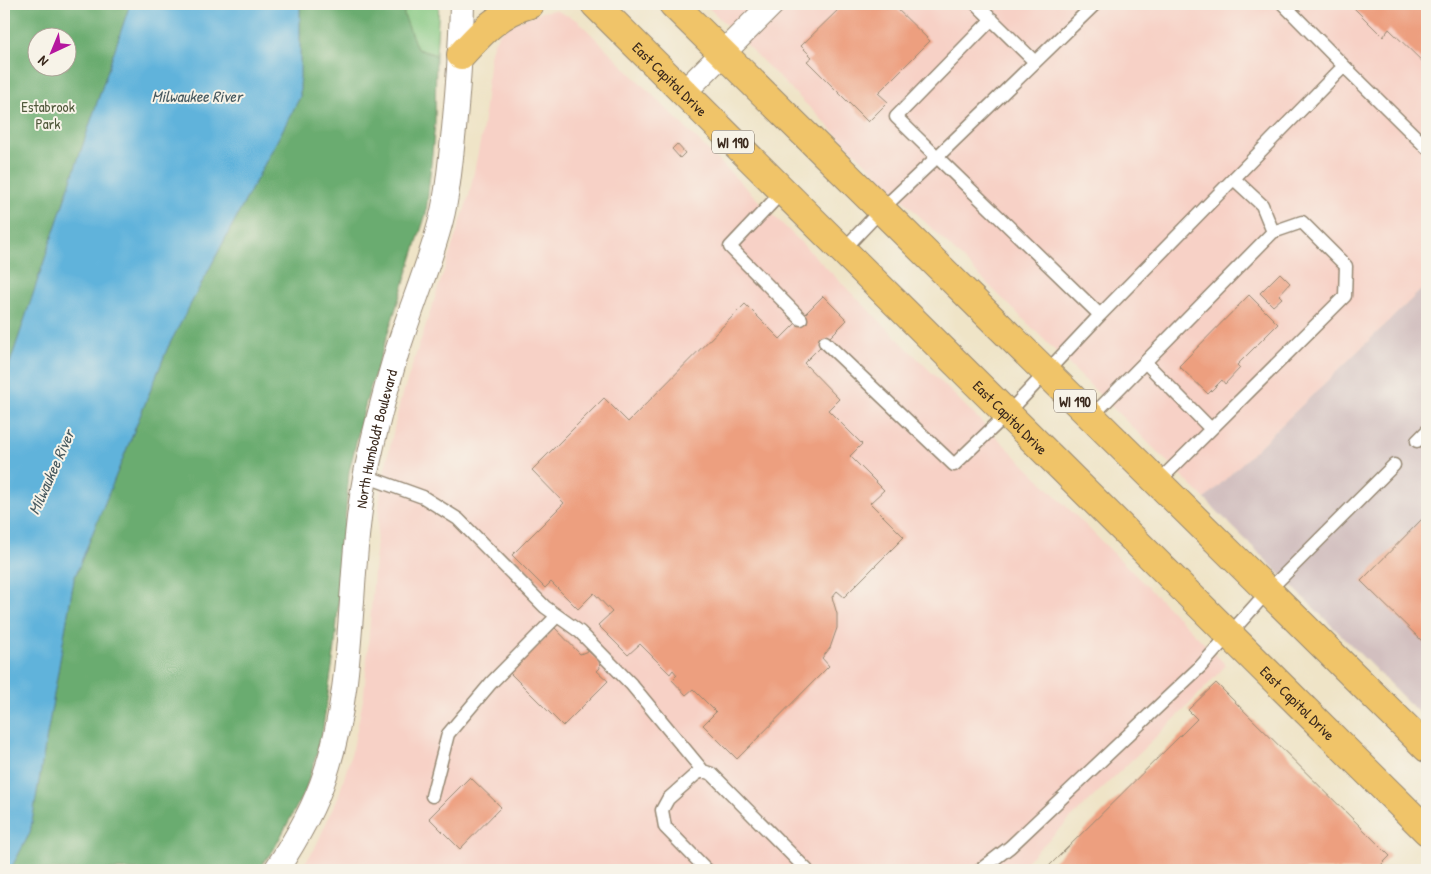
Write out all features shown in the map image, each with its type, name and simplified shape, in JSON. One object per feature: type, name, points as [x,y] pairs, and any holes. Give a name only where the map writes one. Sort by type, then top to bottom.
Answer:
[{"type":"main road","points":[[461,55],[490,26],[508,12],[530,4]]},
{"type":"main road","name":"East Capitol Drive","points":[[596,4],[683,93],[1427,831]]},
{"type":"main road","name":"WI 190","points":[[673,4],[1427,748]]},
{"type":"street","name":"North Humboldt Boulevard","points":[[276,870],[295,842],[314,805],[326,773],[336,730],[344,686],[365,476],[374,434],[396,355],[438,232],[446,201],[461,55],[462,4]]},
{"type":"street","points":[[683,93],[772,4]]},
{"type":"lane","points":[[976,4],[1035,62]]},
{"type":"lane","points":[[843,250],[881,210],[1095,4]]},
{"type":"lane","points":[[1283,4],[1427,148]]},
{"type":"lane","points":[[992,19],[896,117],[1100,316]]},
{"type":"lane","points":[[825,342],[954,466],[1007,414],[1344,66]]},
{"type":"lane","points":[[1234,179],[1262,205],[1273,232]]},
{"type":"lane","points":[[783,191],[730,247],[801,319]]},
{"type":"lane","points":[[1091,417],[1273,232],[1302,222],[1346,266],[1345,296],[1158,482]]},
{"type":"lane","points":[[1144,362],[1211,429]]},
{"type":"lane","points":[[1417,441],[1427,431]]},
{"type":"lane","points":[[980,870],[1010,847],[1194,673],[1268,591],[1394,465]]},
{"type":"lane","points":[[365,476],[423,497],[458,519],[545,607],[580,632],[631,684],[708,772],[807,870]]},
{"type":"lane","points":[[432,796],[448,734],[491,683],[557,616]]},
{"type":"lane","points":[[707,870],[665,827],[662,810],[668,799],[696,774],[708,772]]},
{"type":"shaded area","points":[[705,4],[1427,4],[1427,297],[1420,291],[1205,499]]},
{"type":"shaded area","points":[[555,10],[577,20],[1226,665],[1185,709],[1017,870],[299,870],[314,850],[339,795],[353,748],[364,695],[381,487],[400,402],[469,196],[483,128],[490,54],[494,42],[504,27],[541,12]]},
{"type":"shaded area","points":[[1421,290],[1427,297],[1427,721],[1205,499]]},
{"type":"green space","name":"Estabrook Park","points":[[4,4],[130,4],[4,381]]},
{"type":"green space","points":[[300,4],[404,4],[404,15],[417,49],[436,55],[435,124],[426,214],[366,402],[349,472],[335,647],[321,741],[305,791],[273,851],[257,870],[10,870],[30,833],[74,579],[168,347],[300,97]]},
{"type":"green space","points":[[404,4],[439,4],[436,55],[417,49],[403,15]]},
{"type":"water","name":"Milwaukee River","points":[[130,4],[300,4],[300,97],[168,347],[74,579],[30,833],[10,870],[4,870],[4,381]]},
{"type":"building","points":[[844,4],[892,4],[930,41],[878,93],[888,102],[868,122],[807,61],[812,57],[801,46]]},
{"type":"building","points":[[1350,4],[1427,4],[1427,66],[1389,29],[1383,37]]},
{"type":"building","points":[[677,144],[685,153],[680,158],[672,149]]},
{"type":"building","points":[[1280,273],[1290,283],[1279,295],[1282,298],[1273,306],[1260,293]]},
{"type":"building","points":[[1249,295],[1278,324],[1237,365],[1240,368],[1225,384],[1222,380],[1208,394],[1179,366]]},
{"type":"building","points":[[823,296],[847,320],[804,363],[839,399],[828,410],[862,444],[850,456],[884,490],[870,503],[904,537],[844,597],[837,591],[832,597],[837,614],[837,628],[830,648],[822,658],[829,666],[737,759],[703,725],[716,712],[693,689],[686,695],[672,680],[677,675],[673,670],[670,674],[640,644],[628,655],[598,625],[612,612],[594,593],[578,609],[551,582],[545,588],[512,555],[564,503],[532,470],[604,398],[628,422],[745,304],[780,339]]},
{"type":"building","points":[[1427,514],[1427,646],[1361,581]]},
{"type":"building","points":[[555,628],[580,654],[588,651],[599,661],[600,668],[597,671],[608,681],[563,726],[510,673]]},
{"type":"building","points":[[1216,683],[1390,856],[1376,870],[1045,870],[1197,719],[1188,710]]},
{"type":"building","points":[[470,777],[501,807],[460,849],[429,818]]}]
